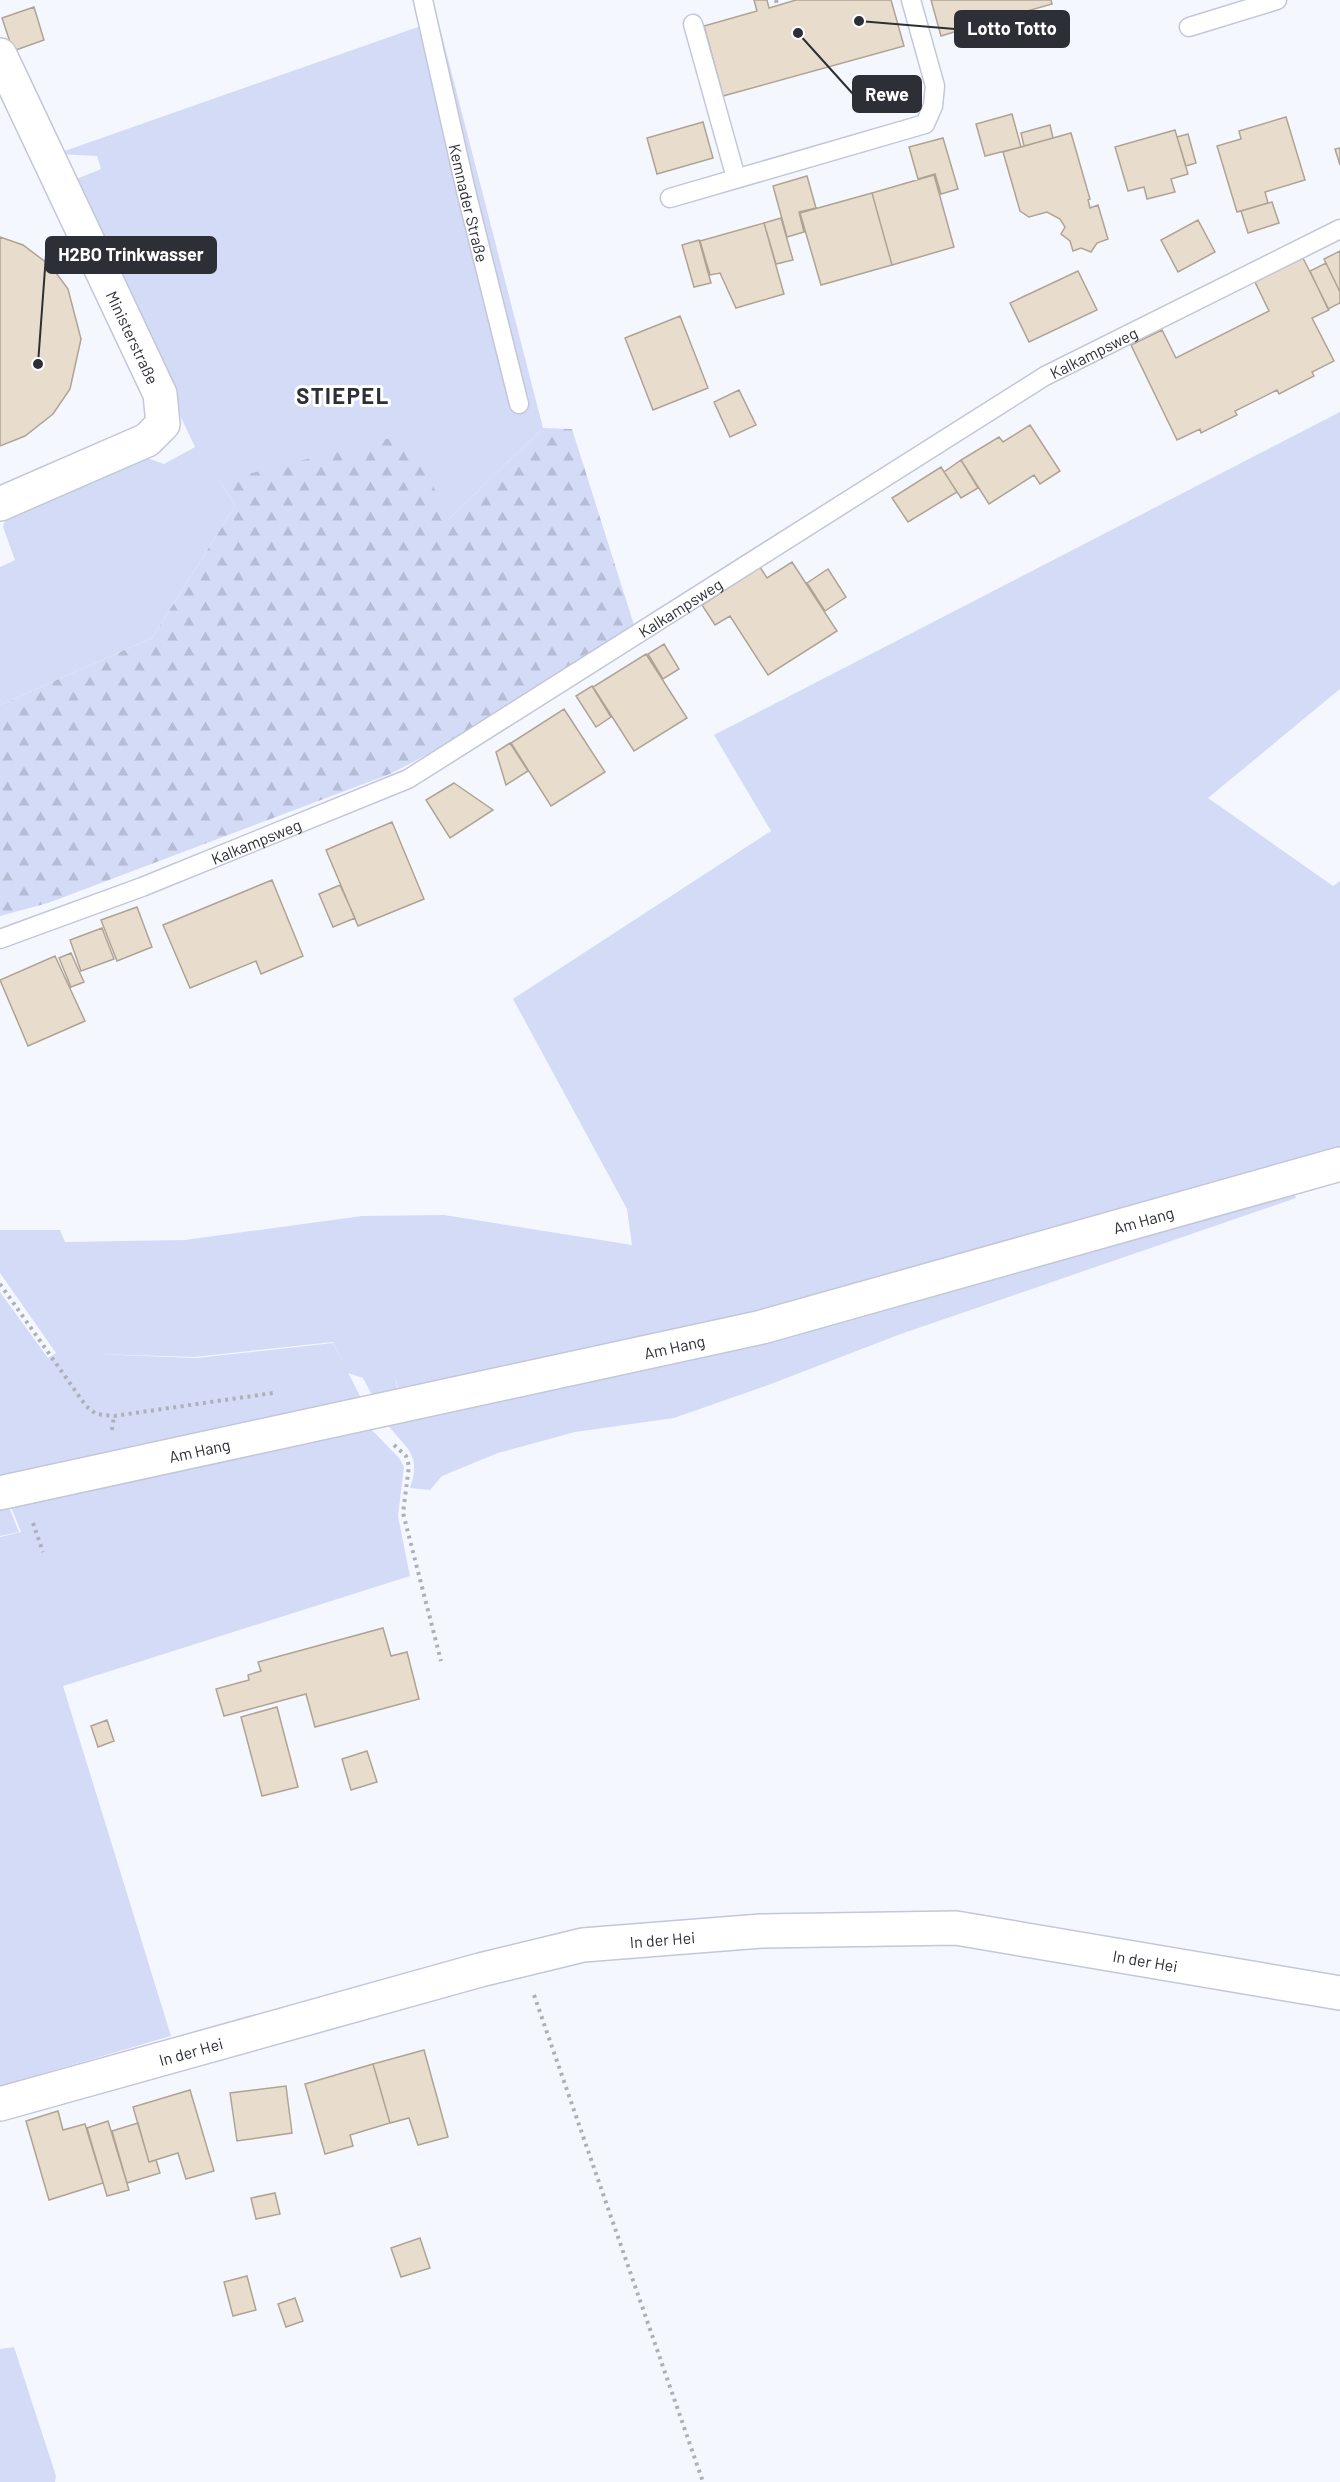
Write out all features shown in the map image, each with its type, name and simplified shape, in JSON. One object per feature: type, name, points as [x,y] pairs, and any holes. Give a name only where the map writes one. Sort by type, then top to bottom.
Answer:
[{"type":"street","name":"Ministerstraße","points":[[0,55],[160,394],[163,424],[147,440],[0,504]]},
{"type":"street","name":"Am Hang","points":[[0,1493],[762,1327],[1340,1164]]},
{"type":"street","name":"In der Hei","points":[[0,2104],[583,1945],[761,1931],[956,1928],[1340,1993]]},
{"type":"lane","name":"Kemnader Straße","points":[[423,0],[466,191],[519,404]]},
{"type":"lane","points":[[670,198],[925,124],[933,106],[935,86],[911,0]]},
{"type":"lane","points":[[1189,27],[1276,0]]},
{"type":"lane","points":[[693,24],[736,178]]},
{"type":"lane","name":"Kalkampsweg","points":[[0,939],[153,882],[408,779],[1045,376],[1340,229]]},
{"type":"path","points":[[0,1284],[86,1406],[96,1414],[114,1416],[135,1413]]},
{"type":"path","points":[[373,1412],[384,1435],[405,1456],[409,1466],[403,1513],[441,1661]]},
{"type":"path","points":[[522,1960],[703,2482]]},
{"type":"green space","points":[[438,20],[543,428],[448,520],[220,481],[235,506],[152,638],[0,705],[0,567],[15,560],[3,527],[6,516],[147,458],[164,464],[195,447],[69,182],[101,169],[97,156],[56,154]]},
{"type":"green space","points":[[1340,412],[1340,689],[1208,798],[1333,886],[1340,881],[1340,1148],[887,1281],[400,1395],[394,1374],[399,1395],[375,1401],[363,1378],[348,1373],[364,1404],[0,1478],[0,1292],[48,1358],[56,1353],[0,1273],[0,1230],[60,1230],[65,1242],[185,1240],[362,1216],[444,1215],[632,1245],[627,1209],[513,999],[771,831],[714,735]],"holes":[[[333,1342],[343,1363],[333,1343],[196,1358],[95,1354],[195,1357]]]},
{"type":"green space","points":[[543,428],[572,429],[640,644],[390,774],[48,903],[0,916],[0,705],[152,638],[235,506],[220,481],[410,433],[448,520]]},
{"type":"green space","points":[[1292,1185],[1296,1198],[898,1335],[771,1384],[674,1418],[575,1432],[498,1453],[442,1476],[430,1490],[410,1488],[414,1467],[413,1459],[406,1446],[387,1424],[769,1339],[1026,1270]]},
{"type":"green space","points":[[370,1428],[399,1458],[404,1467],[398,1516],[410,1576],[63,1686],[171,2036],[0,2086],[0,1537],[21,1532],[11,1507]]},
{"type":"green space","points":[[9,1507],[19,1532],[0,1536],[0,1509]]},
{"type":"green space","points":[[14,2347],[56,2476],[55,2482],[0,2482],[0,2349]]},
{"type":"building","points":[[754,0],[767,0],[769,8],[796,0],[891,0],[904,46],[723,96],[704,26],[757,11]]},
{"type":"building","points":[[931,0],[1051,0],[1052,4],[1020,13],[1022,21],[976,35],[974,26],[941,36]]},
{"type":"building","points":[[34,7],[44,40],[13,51],[2,18]]},
{"type":"building","points":[[1012,114],[1021,147],[985,156],[976,124]]},
{"type":"building","points":[[1286,117],[1305,180],[1265,192],[1268,203],[1237,212],[1217,146],[1241,139],[1239,131]]},
{"type":"building","points":[[703,122],[713,158],[657,174],[647,138]]},
{"type":"building","points":[[1050,125],[1053,138],[1024,146],[1021,133]]},
{"type":"building","points":[[1175,130],[1188,174],[1171,179],[1175,192],[1147,199],[1144,187],[1128,191],[1115,147]]},
{"type":"building","points":[[1071,133],[1090,199],[1088,200],[1090,208],[1098,205],[1108,239],[1097,243],[1091,252],[1081,248],[1073,251],[1070,241],[1061,234],[1065,227],[1060,219],[1047,212],[1029,217],[1020,211],[1003,152]]},
{"type":"building","points":[[1188,134],[1196,163],[1186,166],[1177,137]]},
{"type":"building","points":[[943,138],[958,189],[941,194],[935,174],[918,179],[909,147]]},
{"type":"building","points":[[1340,148],[1340,165],[1335,149]]},
{"type":"building","points":[[934,175],[954,247],[892,265],[872,193]]},
{"type":"building","points":[[807,176],[816,208],[799,212],[804,232],[787,237],[773,186]]},
{"type":"building","points":[[872,193],[892,265],[821,285],[800,213]]},
{"type":"building","points":[[1272,202],[1279,223],[1248,233],[1241,211]]},
{"type":"building","points":[[781,218],[793,260],[776,264],[764,223]]},
{"type":"building","points":[[1198,220],[1215,252],[1178,272],[1161,240]]},
{"type":"building","points":[[764,223],[784,294],[736,308],[720,273],[710,275],[700,241]]},
{"type":"building","points":[[0,237],[23,245],[51,266],[68,289],[81,339],[70,389],[53,414],[25,436],[0,446]]},
{"type":"building","points":[[699,240],[711,283],[694,287],[682,245]]},
{"type":"building","points":[[1340,251],[1340,292],[1324,259]]},
{"type":"building","points":[[1303,258],[1329,310],[1312,318],[1334,361],[1312,372],[1314,376],[1279,394],[1277,390],[1235,411],[1237,415],[1201,433],[1200,429],[1177,440],[1131,345],[1162,330],[1176,358],[1269,311],[1255,282]]},
{"type":"building","points":[[1326,263],[1340,292],[1340,303],[1328,309],[1310,271]]},
{"type":"building","points":[[1078,271],[1097,310],[1029,342],[1010,303]]},
{"type":"building","points":[[680,316],[708,388],[653,410],[625,338]]},
{"type":"building","points":[[739,390],[756,425],[730,437],[714,402]]},
{"type":"building","points":[[1030,425],[1060,471],[1040,484],[1034,475],[989,504],[961,460],[999,437],[1003,442]]},
{"type":"building","points":[[961,460],[978,488],[961,498],[944,472]]},
{"type":"building","points":[[941,467],[957,492],[908,522],[892,498]]},
{"type":"building","points":[[792,562],[837,631],[768,675],[730,616],[715,625],[702,605],[760,567],[767,578]]},
{"type":"building","points":[[828,569],[846,597],[825,611],[807,583]]},
{"type":"building","points":[[664,644],[679,669],[663,679],[648,654]]},
{"type":"building","points":[[646,654],[687,718],[634,751],[593,687]]},
{"type":"building","points":[[592,686],[611,717],[596,727],[576,696]]},
{"type":"building","points":[[564,709],[605,772],[551,806],[511,743]]},
{"type":"building","points":[[510,743],[528,771],[506,785],[496,752]]},
{"type":"building","points":[[454,783],[493,810],[450,838],[426,800]]},
{"type":"building","points":[[392,822],[424,899],[358,926],[326,850]]},
{"type":"building","points":[[272,880],[303,956],[261,974],[256,961],[190,988],[163,925]]},
{"type":"building","points":[[340,885],[355,918],[333,927],[319,894]]},
{"type":"building","points":[[137,907],[152,947],[117,961],[101,920]]},
{"type":"building","points":[[102,928],[114,959],[81,971],[70,940]]},
{"type":"building","points":[[71,953],[84,982],[71,987],[59,958]]},
{"type":"building","points":[[55,956],[85,1021],[28,1046],[0,980]]},
{"type":"building","points":[[383,1628],[391,1656],[407,1652],[419,1699],[315,1727],[306,1694],[224,1716],[216,1689],[249,1680],[248,1675],[261,1671],[258,1662]]},
{"type":"building","points":[[277,1707],[298,1787],[262,1796],[241,1717]]},
{"type":"building","points":[[107,1720],[114,1741],[98,1747],[91,1726]]},
{"type":"building","points":[[367,1751],[377,1782],[351,1790],[342,1759]]},
{"type":"building","points":[[424,2050],[448,2137],[418,2145],[409,2118],[390,2123],[373,2064]]},
{"type":"building","points":[[373,2064],[390,2123],[350,2135],[353,2146],[325,2154],[305,2084]]},
{"type":"building","points":[[286,2086],[292,2133],[237,2141],[230,2093]]},
{"type":"building","points":[[190,2090],[214,2171],[186,2179],[178,2153],[149,2162],[133,2107]]},
{"type":"building","points":[[58,2111],[63,2130],[85,2124],[103,2183],[49,2200],[26,2121]]},
{"type":"building","points":[[108,2121],[129,2190],[107,2196],[87,2128]]},
{"type":"building","points":[[138,2123],[149,2162],[156,2160],[160,2173],[127,2183],[112,2131]]},
{"type":"building","points":[[275,2193],[280,2214],[256,2219],[251,2198]]},
{"type":"building","points":[[420,2238],[430,2268],[401,2277],[391,2248]]},
{"type":"building","points":[[247,2276],[256,2310],[233,2316],[224,2282]]},
{"type":"building","points":[[295,2298],[303,2321],[286,2327],[278,2304]]},
{"type":"place","name":"Lotto Totto","points":[[859,21]]},
{"type":"place","name":"Rewe","points":[[798,33]]},
{"type":"place","name":"H2BO Trinkwasser","points":[[38,364]]},
{"type":"district","name":"STIEPEL","points":[[343,395]]}]
